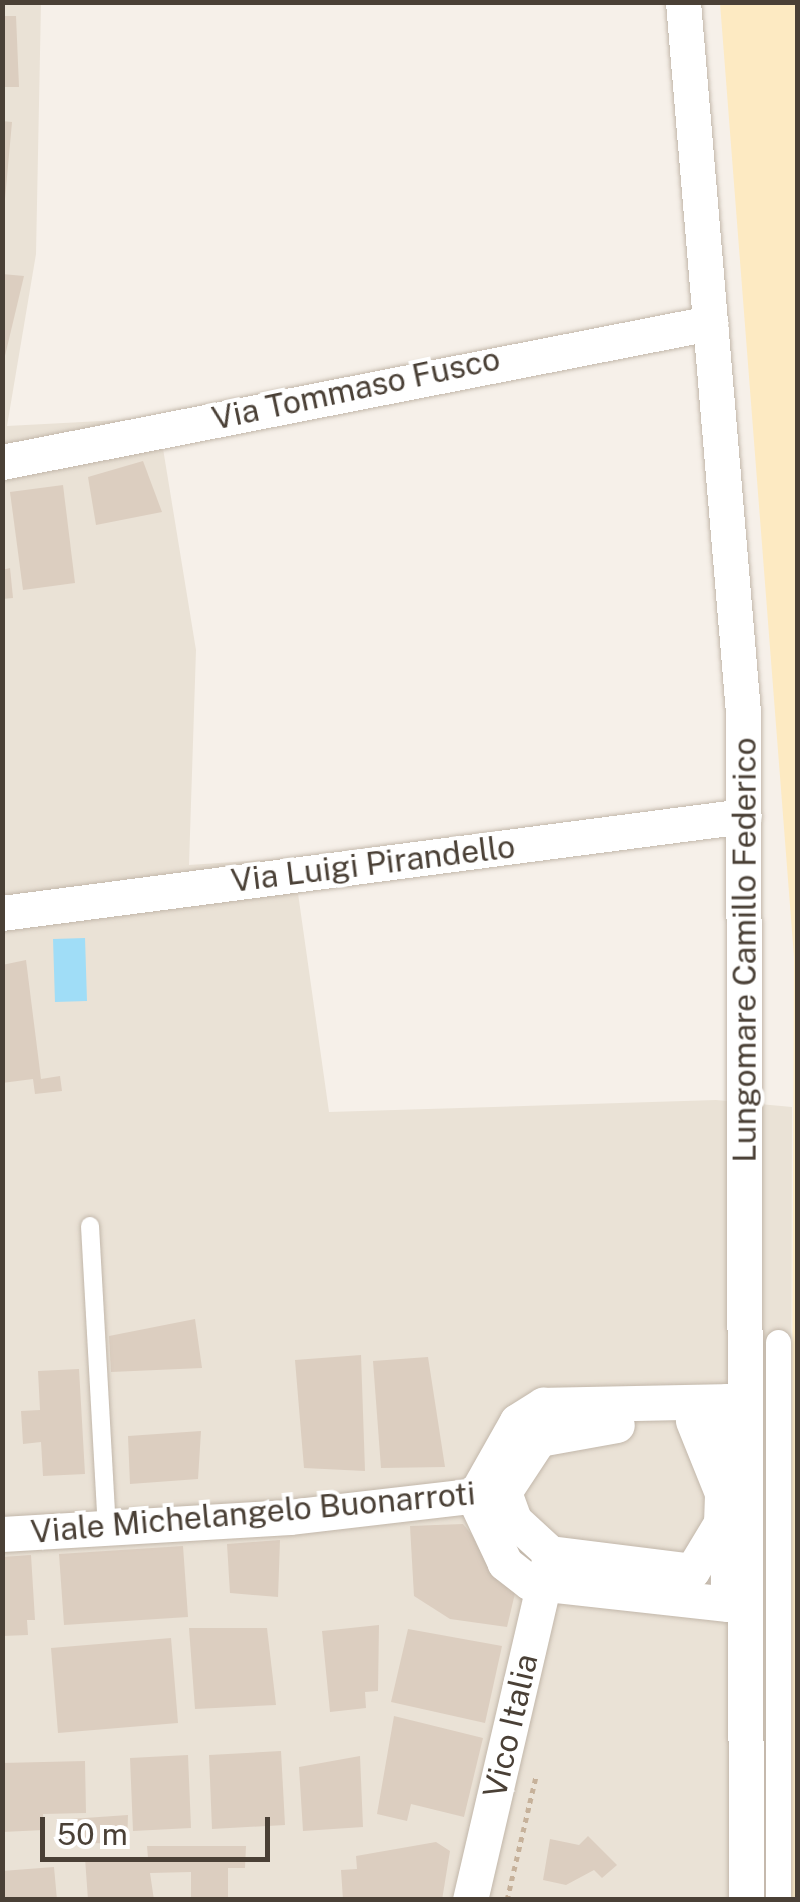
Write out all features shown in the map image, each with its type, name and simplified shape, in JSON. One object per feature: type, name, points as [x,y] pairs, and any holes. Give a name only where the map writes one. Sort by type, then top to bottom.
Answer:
[{"type":"street","name":"Lungomare Camillo Federico","points":[[683,2],[710,322],[744,816],[722,1418],[721,1574],[746,1900]]},
{"type":"street","name":"Via Tommaso Fusco","points":[[2,462],[710,322]]},
{"type":"street","name":"Via Luigi Pirandello","points":[[2,913],[744,816]]},
{"type":"street","points":[[778,1342],[778,1900]]},
{"type":"street","points":[[547,1568],[728,1604],[721,1574],[722,1418],[727,1400],[543,1405],[496,1446],[489,1494],[505,1564],[721,1574]]},
{"type":"street","name":"Viale Michelangelo Buonarroti","points":[[2,1534],[489,1494]]},
{"type":"street","name":"Vico Italia","points":[[470,1900],[547,1568]]},
{"type":"lane","points":[[90,1226],[107,1528]]},
{"type":"shaded area","points":[[2,3],[41,3],[36,254],[7,426],[158,418],[196,650],[189,865],[293,858],[329,1112],[716,1100],[792,1107],[790,1899],[3,1899]]},
{"type":"sand","points":[[720,3],[798,3],[797,1900],[790,1899],[794,957]]},
{"type":"water","points":[[85,938],[87,1001],[55,1002],[53,939]]},
{"type":"building","points":[[2,16],[16,16],[19,87],[2,87]]},
{"type":"building","points":[[2,121],[12,122],[5,199],[2,199]]},
{"type":"building","points":[[2,274],[24,276],[4,360],[2,360]]},
{"type":"building","points":[[143,461],[162,512],[96,525],[88,477]]},
{"type":"building","points":[[63,485],[75,583],[23,590],[10,492]]},
{"type":"building","points":[[10,568],[13,598],[2,599],[2,570]]},
{"type":"building","points":[[26,960],[41,1079],[60,1076],[62,1091],[35,1094],[33,1079],[2,1083],[2,965]]},
{"type":"building","points":[[195,1319],[202,1368],[111,1372],[109,1336]]},
{"type":"building","points":[[361,1355],[365,1471],[304,1468],[295,1360]]},
{"type":"building","points":[[428,1357],[445,1467],[381,1468],[373,1361]]},
{"type":"building","points":[[79,1369],[85,1474],[43,1476],[41,1442],[23,1444],[21,1411],[40,1410],[38,1371]]},
{"type":"building","points":[[201,1431],[198,1479],[130,1484],[128,1436]]},
{"type":"building","points":[[463,1524],[516,1589],[507,1627],[450,1619],[414,1596],[410,1526]]},
{"type":"building","points":[[280,1540],[278,1597],[230,1593],[227,1544]]},
{"type":"building","points":[[183,1546],[188,1617],[64,1625],[59,1554]]},
{"type":"building","points":[[31,1555],[35,1620],[27,1620],[28,1635],[2,1636],[2,1557]]},
{"type":"building","points":[[379,1625],[378,1691],[365,1692],[366,1708],[330,1712],[322,1631]]},
{"type":"building","points":[[189,1628],[267,1628],[276,1705],[195,1709]]},
{"type":"building","points":[[408,1629],[502,1646],[485,1723],[391,1702]]},
{"type":"building","points":[[171,1638],[178,1723],[58,1733],[51,1648]]},
{"type":"building","points":[[394,1716],[483,1738],[464,1817],[411,1804],[407,1821],[377,1814]]},
{"type":"building","points":[[281,1751],[285,1825],[212,1829],[209,1755]]},
{"type":"building","points":[[188,1755],[191,1828],[133,1831],[130,1758]]},
{"type":"building","points":[[360,1756],[363,1827],[303,1831],[299,1767]]},
{"type":"building","points":[[85,1761],[86,1813],[43,1814],[44,1830],[2,1832],[2,1763]]},
{"type":"building","points":[[128,1815],[127,1844],[56,1842],[56,1820]]},
{"type":"building","points":[[588,1836],[617,1865],[602,1878],[594,1870],[566,1885],[543,1880],[550,1839],[579,1845]]},
{"type":"building","points":[[436,1842],[450,1851],[442,1900],[343,1900],[341,1870],[357,1869],[356,1856]]},
{"type":"building","points":[[147,1846],[246,1846],[245,1868],[228,1868],[228,1898],[191,1899],[191,1872],[150,1873],[154,1900],[88,1900],[85,1858],[148,1858]]},
{"type":"building","points":[[54,1867],[57,1900],[2,1900],[2,1871]]}]
